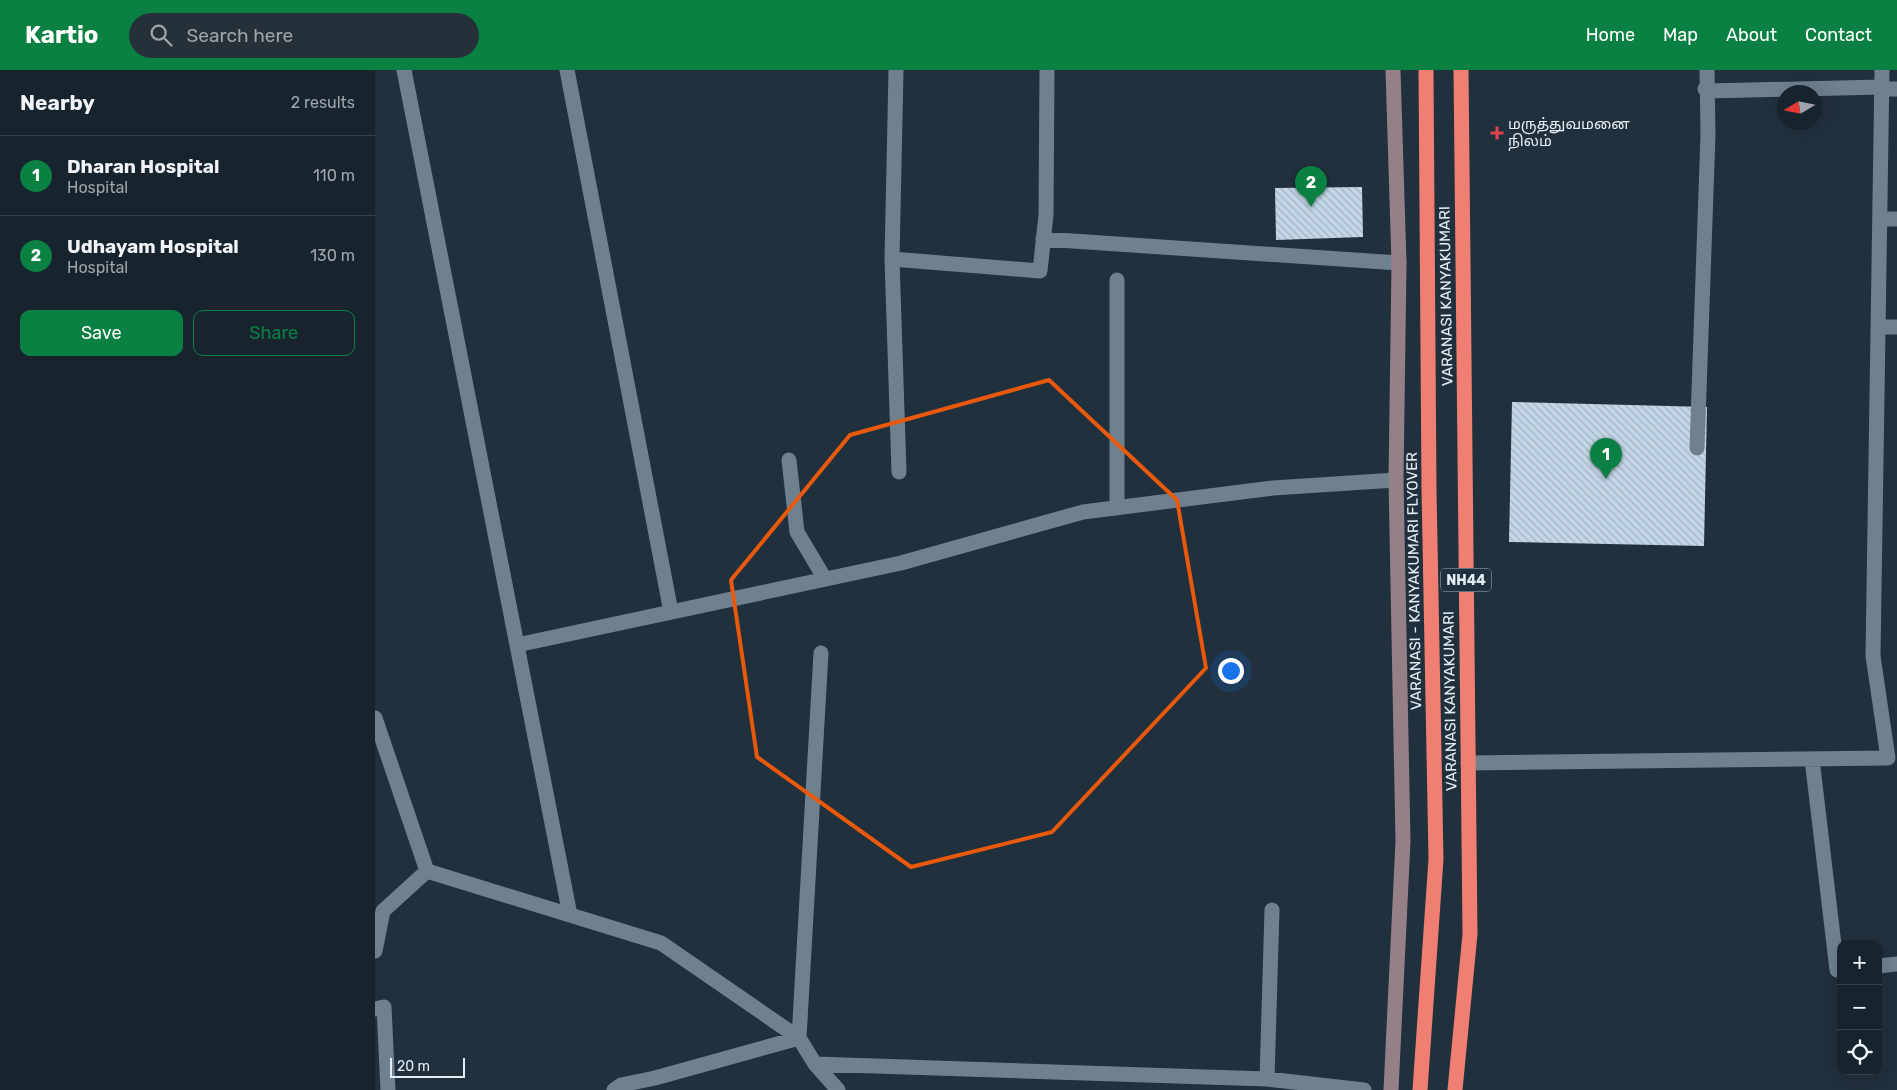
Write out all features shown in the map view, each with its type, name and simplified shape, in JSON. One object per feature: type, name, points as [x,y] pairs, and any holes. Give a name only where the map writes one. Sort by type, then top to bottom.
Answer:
[{"type":"highway","name":"VARANASI - KANYAKUMARI FLYOVER","points":[[1420,1090],[1436,859],[1429,489],[1426,70]]},
{"type":"highway","name":"VARANASI KANYAKUMARI","points":[[1455,1090],[1470,934],[1461,70]]},
{"type":"street","points":[[404,70],[570,915]]},
{"type":"street","points":[[567,70],[671,612]]},
{"type":"street","points":[[896,70],[892,259],[899,472]]},
{"type":"street","points":[[892,259],[1040,271],[1046,215],[1047,70]]},
{"type":"street","points":[[1391,1090],[1403,841],[1396,480],[1399,262],[1393,70]]},
{"type":"street","points":[[1697,448],[1708,135],[1707,70]]},
{"type":"street","points":[[1468,763],[1812,759],[1893,755],[1873,656],[1880,219],[1889,89],[1882,70]]},
{"type":"street","points":[[1707,90],[1881,87],[1889,89]]},
{"type":"street","points":[[1880,219],[1897,219]]},
{"type":"street","points":[[1043,239],[1399,262]]},
{"type":"street","points":[[1117,280],[1117,508]]},
{"type":"street","points":[[1878,328],[1897,327]]},
{"type":"street","points":[[789,460],[797,532],[825,579]]},
{"type":"street","points":[[517,645],[901,563],[1083,512],[1273,488],[1396,480]]},
{"type":"street","points":[[799,1038],[821,653]]},
{"type":"street","points":[[375,718],[427,871]]},
{"type":"street","points":[[1812,759],[1837,970]]},
{"type":"street","points":[[427,871],[661,943],[799,1038],[815,1064],[838,1090]]},
{"type":"street","points":[[375,951],[383,911],[427,871]]},
{"type":"street","points":[[1267,1079],[1272,910]]},
{"type":"street","points":[[1882,966],[1897,964]]},
{"type":"street","points":[[375,1009],[384,1007],[388,1090]]},
{"type":"street","points":[[614,1090],[621,1085],[655,1078],[799,1038]]},
{"type":"street","points":[[815,1064],[1267,1079],[1364,1090]]},
{"type":"highlighted area","points":[[1049,380],[1177,500],[1206,668],[1052,832],[911,867],[757,757],[731,580],[850,435]]},
{"type":"building","points":[[1362,187],[1363,237],[1276,240],[1275,188]]},
{"type":"building","points":[[1512,402],[1707,407],[1704,546],[1509,542]]},
{"type":"place","name":"மருத்துவமனை நிலம்","points":[[1497,133]]},
{"type":"place","name":"Udhayam Hospital","points":[[1311,207]]},
{"type":"place","name":"Dharan Hospital","points":[[1606,479]]}]
